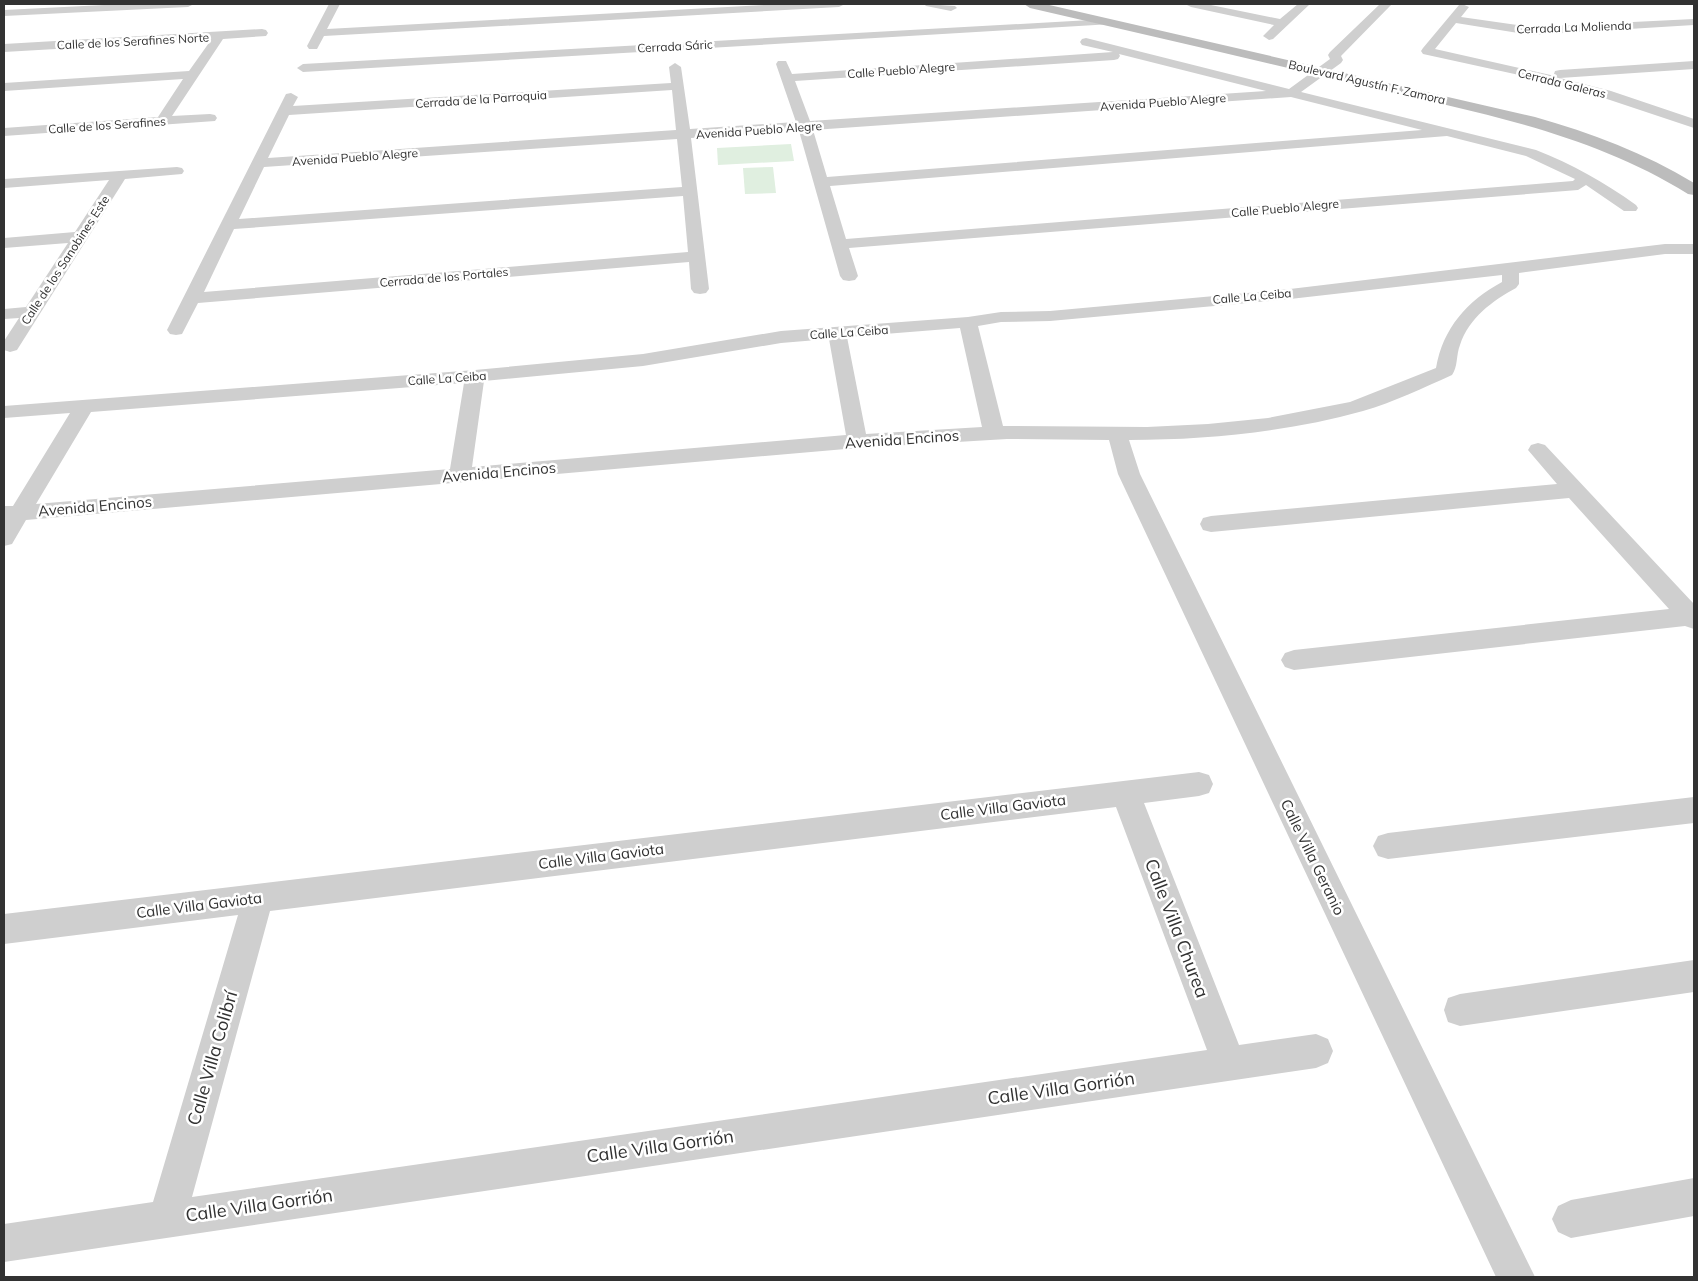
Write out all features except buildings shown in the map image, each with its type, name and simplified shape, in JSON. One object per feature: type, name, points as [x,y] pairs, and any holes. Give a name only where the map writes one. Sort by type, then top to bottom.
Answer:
[{"type":"street","points":[[4,13],[36,8],[188,4]]},
{"type":"street","name":"Cerrada Sáric","points":[[334,4],[300,74],[617,44],[1108,22]]},
{"type":"street","points":[[617,4],[618,20]]},
{"type":"street","points":[[319,33],[618,20],[839,4]]},
{"type":"street","points":[[930,4],[952,8]]},
{"type":"street","name":"Boulevard Agustín F. Zamora","points":[[1030,4],[1108,22],[1327,61],[1574,133],[1634,156],[1666,172],[1694,190]]},
{"type":"street","points":[[1088,4],[1220,34]]},
{"type":"street","points":[[1191,4],[1281,24]]},
{"type":"street","points":[[1268,41],[1281,24],[1304,4]]},
{"type":"street","points":[[1291,93],[1386,4]]},
{"type":"street","points":[[1455,19],[1463,7]]},
{"type":"street","points":[[1046,24],[1063,12]]},
{"type":"street","name":"Cerrada La Molienda","points":[[1455,19],[1531,31],[1694,22]]},
{"type":"street","name":"Cerrada Galeras","points":[[1455,19],[1427,51],[1539,76],[1606,94],[1676,116],[1694,124]]},
{"type":"street","name":"Calle de los Serafines Norte","points":[[4,48],[262,34]]},
{"type":"street","points":[[162,121],[219,36]]},
{"type":"street","name":"Calle Pueblo Alegre","points":[[840,244],[1578,185],[1584,178],[1565,166],[1531,153],[1086,42]]},
{"type":"street","name":"Calle Pueblo Alegre","points":[[787,78],[1136,54]]},
{"type":"street","name":"Avenida Pueblo Alegre","points":[[1261,95],[1327,61]]},
{"type":"street","points":[[781,62],[805,127],[849,276]]},
{"type":"street","points":[[1539,76],[1694,65]]},
{"type":"street","points":[[676,67],[685,135],[700,288]]},
{"type":"street","points":[[4,87],[193,76]]},
{"type":"street","name":"Cerrada de la Parroquia","points":[[258,163],[288,104],[678,86]]},
{"type":"street","name":"Avenida Pueblo Alegre","points":[[258,163],[1291,93]]},
{"type":"street","points":[[1676,116],[1694,115]]},
{"type":"street","name":"Calle de los Serafines","points":[[4,132],[210,118]]},
{"type":"street","name":"Calle Pueblo Alegre","points":[[821,182],[1449,132]]},
{"type":"street","points":[[176,330],[258,163]]},
{"type":"street","points":[[4,183],[177,171]]},
{"type":"street","name":"Calle de los Sanobines Este","points":[[10,346],[120,175]]},
{"type":"street","points":[[1584,178],[1602,187],[1630,208]]},
{"type":"street","points":[[228,225],[689,191]]},
{"type":"street","points":[[4,243],[79,237]]},
{"type":"street","name":"Calle La Ceiba","points":[[4,412],[475,376],[643,360],[781,337],[968,322],[1002,317],[1050,316],[1242,296],[1290,294],[1511,269],[1665,249],[1694,249]]},
{"type":"street","name":"Cerrada de los Portales","points":[[192,298],[696,256]]},
{"type":"street","name":"Avenida Encinos","points":[[11,513],[857,441],[994,433],[1058,432],[1117,434],[1250,426],[1359,406],[1408,388],[1444,371],[1453,338],[1470,312],[1488,296],[1510,284],[1511,269]]},
{"type":"street","points":[[4,314],[31,312]]},
{"type":"street","points":[[968,322],[994,433]]},
{"type":"street","points":[[837,333],[857,441]]},
{"type":"street","points":[[460,475],[475,376]]},
{"type":"street","points":[[4,538],[11,513],[85,405]]},
{"type":"street","name":"Calle Villa Geranio","points":[[1117,434],[1134,483],[1516,1277]]},
{"type":"street","points":[[1538,450],[1692,618]]},
{"type":"street","points":[[1211,524],[1575,490]]},
{"type":"street","points":[[1294,660],[1692,618]]},
{"type":"street","name":"Calle Villa Gaviota","points":[[4,929],[1199,784]]},
{"type":"street","name":"Calle Villa Churea","points":[[1125,792],[1230,1063]]},
{"type":"street","points":[[1388,846],[1694,810]]},
{"type":"street","name":"Calle Villa Colibrí","points":[[167,1218],[258,898]]},
{"type":"street","points":[[1460,1010],[1694,976]]},
{"type":"street","name":"Calle Villa Gorrión","points":[[4,1243],[1316,1051]]},
{"type":"street","points":[[1571,1219],[1694,1197]]},
{"type":"green space","points":[[791,144],[794,161],[718,165],[717,148]]},
{"type":"green space","points":[[773,167],[776,193],[745,194],[743,168]]}]
